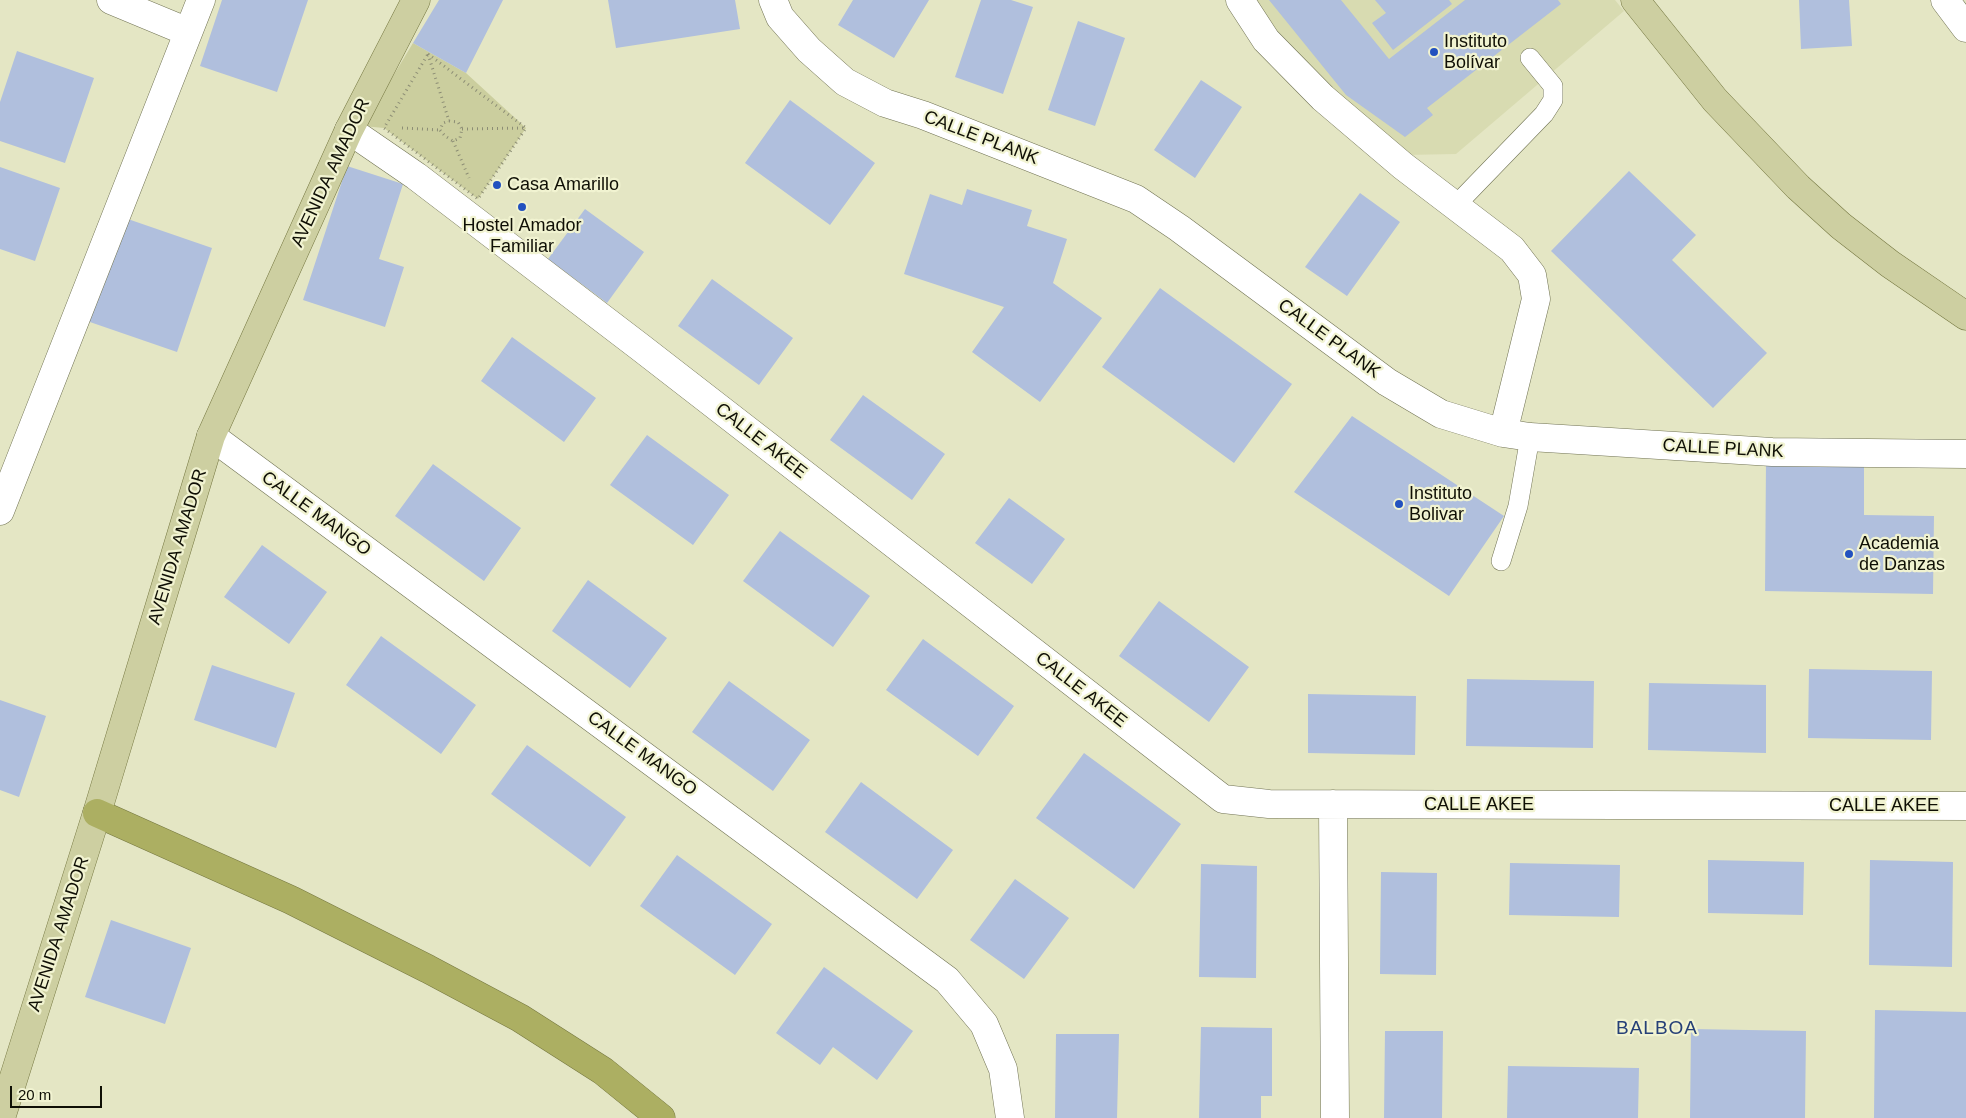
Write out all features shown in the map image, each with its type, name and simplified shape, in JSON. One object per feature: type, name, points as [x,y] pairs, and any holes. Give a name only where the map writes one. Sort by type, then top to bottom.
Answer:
[{"type":"highway","points":[[97,813],[291,900],[428,968],[520,1018],[604,1071],[661,1118]]},
{"type":"main road","name":"AVENIDA AMADOR","points":[[1,1118],[97,813],[211,436],[349,130],[416,0]]},
{"type":"main road","points":[[1635,0],[1715,100],[1798,187],[1841,226],[1890,264],[1966,316]]},
{"type":"street","points":[[111,0],[188,32]]},
{"type":"street","points":[[0,511],[201,0]]},
{"type":"street","name":"CALLE PLANK","points":[[772,0],[780,17],[809,50],[844,82],[885,103],[924,116],[1136,199],[1179,228],[1387,382],[1441,414],[1503,433],[1530,437],[1772,452],[1966,454]]},
{"type":"street","points":[[1240,0],[1266,40],[1323,98],[1403,166],[1512,249],[1532,274],[1536,299],[1503,433]]},
{"type":"street","points":[[1945,0],[1966,28]]},
{"type":"street","name":"CALLE AKEE","points":[[349,130],[416,176],[640,347],[1223,799],[1268,804],[1966,806]]},
{"type":"street","name":"CALLE MANGO","points":[[211,436],[946,980],[984,1024],[1003,1069],[1010,1118]]},
{"type":"street","points":[[1333,804],[1335,1118]]},
{"type":"lane","points":[[1456,205],[1544,114],[1553,100],[1553,86],[1530,58]]},
{"type":"lane","points":[[1501,561],[1518,506],[1530,437]]},
{"type":"path","points":[[428,54],[449,121]]},
{"type":"path","points":[[384,128],[428,54]]},
{"type":"path","points":[[428,54],[526,128]]},
{"type":"path","points":[[440,130],[443,123],[449,121],[458,122],[462,129],[460,138],[453,141]]},
{"type":"path","points":[[384,128],[440,130],[453,141],[471,182]]},
{"type":"path","points":[[384,128],[478,199]]},
{"type":"path","points":[[462,129],[526,128]]},
{"type":"path","points":[[478,199],[526,128]]},
{"type":"path","points":[[475,191],[478,199]]},
{"type":"shaded area","name":"Instituto Bolívar","points":[[1252,0],[1615,0],[1624,11],[1456,154],[1405,155],[1321,85],[1263,19]]},
{"type":"shaded area","points":[[413,43],[466,73],[526,128],[478,199],[384,128],[363,126]]},
{"type":"building","points":[[222,0],[308,0],[277,92],[200,66]]},
{"type":"building","points":[[439,0],[503,0],[466,73],[413,43]]},
{"type":"building","points":[[608,0],[735,0],[740,29],[616,48]]},
{"type":"building","points":[[853,0],[929,0],[894,58],[838,25]]},
{"type":"building","points":[[981,0],[1011,0],[1033,7],[1003,94],[955,77]]},
{"type":"building","points":[[1269,0],[1341,0],[1389,59],[1465,0],[1558,0],[1561,4],[1427,108],[1433,115],[1405,137],[1346,95]]},
{"type":"building","points":[[1375,0],[1449,0],[1452,4],[1393,50],[1372,23],[1386,13]]},
{"type":"building","points":[[1799,0],[1849,0],[1852,46],[1801,49]]},
{"type":"building","points":[[1078,21],[1125,38],[1095,126],[1048,110]]},
{"type":"building","points":[[17,51],[94,78],[65,163],[0,141],[0,102]]},
{"type":"building","points":[[1201,80],[1242,107],[1195,178],[1154,150]]},
{"type":"building","points":[[790,100],[875,163],[830,225],[745,163]]},
{"type":"building","points":[[347,166],[403,184],[379,259],[404,267],[385,327],[303,300]]},
{"type":"building","points":[[0,167],[60,188],[35,261],[0,249]]},
{"type":"building","points":[[1629,171],[1696,235],[1672,260],[1767,353],[1713,408],[1551,251]]},
{"type":"building","points":[[967,189],[1032,210],[1027,226],[1067,239],[1053,283],[1102,318],[1040,402],[972,352],[1004,307],[904,274],[930,194],[962,205]]},
{"type":"building","points":[[1360,193],[1400,222],[1347,296],[1305,267]]},
{"type":"building","points":[[585,209],[644,252],[607,303],[548,259]]},
{"type":"building","points":[[122,217],[212,248],[177,352],[87,321]]},
{"type":"building","points":[[712,279],[793,338],[759,385],[678,326]]},
{"type":"building","points":[[1160,288],[1292,384],[1234,463],[1102,367]]},
{"type":"building","points":[[512,337],[596,398],[564,442],[481,381]]},
{"type":"building","points":[[863,395],[945,454],[912,500],[830,440]]},
{"type":"building","name":"Instituto Bolivar","points":[[1352,416],[1504,516],[1449,596],[1294,492]]},
{"type":"building","points":[[647,435],[729,495],[693,545],[610,485]]},
{"type":"building","name":"Academia de Danzas","points":[[1766,461],[1864,462],[1864,515],[1934,516],[1933,594],[1765,591]]},
{"type":"building","points":[[433,464],[521,528],[484,581],[395,516]]},
{"type":"building","points":[[1009,498],[1065,539],[1032,584],[975,543]]},
{"type":"building","points":[[780,531],[870,596],[833,647],[743,581]]},
{"type":"building","points":[[262,545],[327,592],[289,644],[224,597]]},
{"type":"building","points":[[588,580],[667,638],[630,688],[552,631]]},
{"type":"building","points":[[1159,601],[1249,667],[1209,722],[1119,656]]},
{"type":"building","points":[[381,636],[476,705],[441,754],[346,685]]},
{"type":"building","points":[[923,639],[1014,706],[978,756],[886,690]]},
{"type":"building","points":[[212,665],[295,693],[276,748],[194,720]]},
{"type":"building","points":[[1809,669],[1932,671],[1931,740],[1808,738]]},
{"type":"building","points":[[1467,679],[1594,681],[1593,748],[1466,746]]},
{"type":"building","points":[[729,681],[810,740],[773,791],[692,732]]},
{"type":"building","points":[[1649,683],[1766,685],[1766,753],[1648,750]]},
{"type":"building","points":[[1308,694],[1416,696],[1415,755],[1308,753]]},
{"type":"building","points":[[0,700],[46,716],[19,797],[0,790]]},
{"type":"building","points":[[527,745],[626,817],[590,867],[491,794]]},
{"type":"building","points":[[1084,753],[1181,824],[1134,889],[1036,818]]},
{"type":"building","points":[[861,782],[953,850],[917,899],[825,832]]},
{"type":"building","points":[[677,855],[772,924],[735,975],[640,906]]},
{"type":"building","points":[[1708,860],[1804,862],[1803,915],[1708,913]]},
{"type":"building","points":[[1870,860],[1953,862],[1952,967],[1869,965]]},
{"type":"building","points":[[1510,863],[1620,865],[1619,917],[1509,915]]},
{"type":"building","points":[[1201,864],[1257,866],[1256,978],[1199,977]]},
{"type":"building","points":[[1381,872],[1437,873],[1436,975],[1380,974]]},
{"type":"building","points":[[1015,879],[1069,918],[1024,979],[970,940]]},
{"type":"building","points":[[111,920],[191,948],[165,1024],[85,997]]},
{"type":"building","points":[[824,967],[913,1031],[877,1080],[833,1047],[820,1065],[776,1033]]},
{"type":"building","points":[[1875,1010],[1966,1012],[1966,1118],[1874,1118]]},
{"type":"building","points":[[1201,1027],[1272,1028],[1272,1096],[1261,1096],[1261,1118],[1199,1118]]},
{"type":"building","points":[[1691,1029],[1806,1031],[1805,1118],[1690,1118]]},
{"type":"building","points":[[1385,1031],[1443,1031],[1442,1118],[1384,1118]]},
{"type":"building","points":[[1056,1034],[1119,1034],[1117,1118],[1055,1118]]},
{"type":"building","points":[[1508,1066],[1639,1068],[1638,1118],[1507,1118]]},
{"type":"place","name":"Instituto Bolívar","points":[[1434,52]]},
{"type":"place","name":"Casa Amarillo","points":[[497,185]]},
{"type":"place","name":"Hostel Amador Familiar","points":[[522,207]]},
{"type":"place","name":"Instituto Bolivar","points":[[1399,504]]},
{"type":"place","name":"Academia de Danzas","points":[[1849,554]]},
{"type":"district","name":"BALBOA","points":[[1657,1029]]}]
